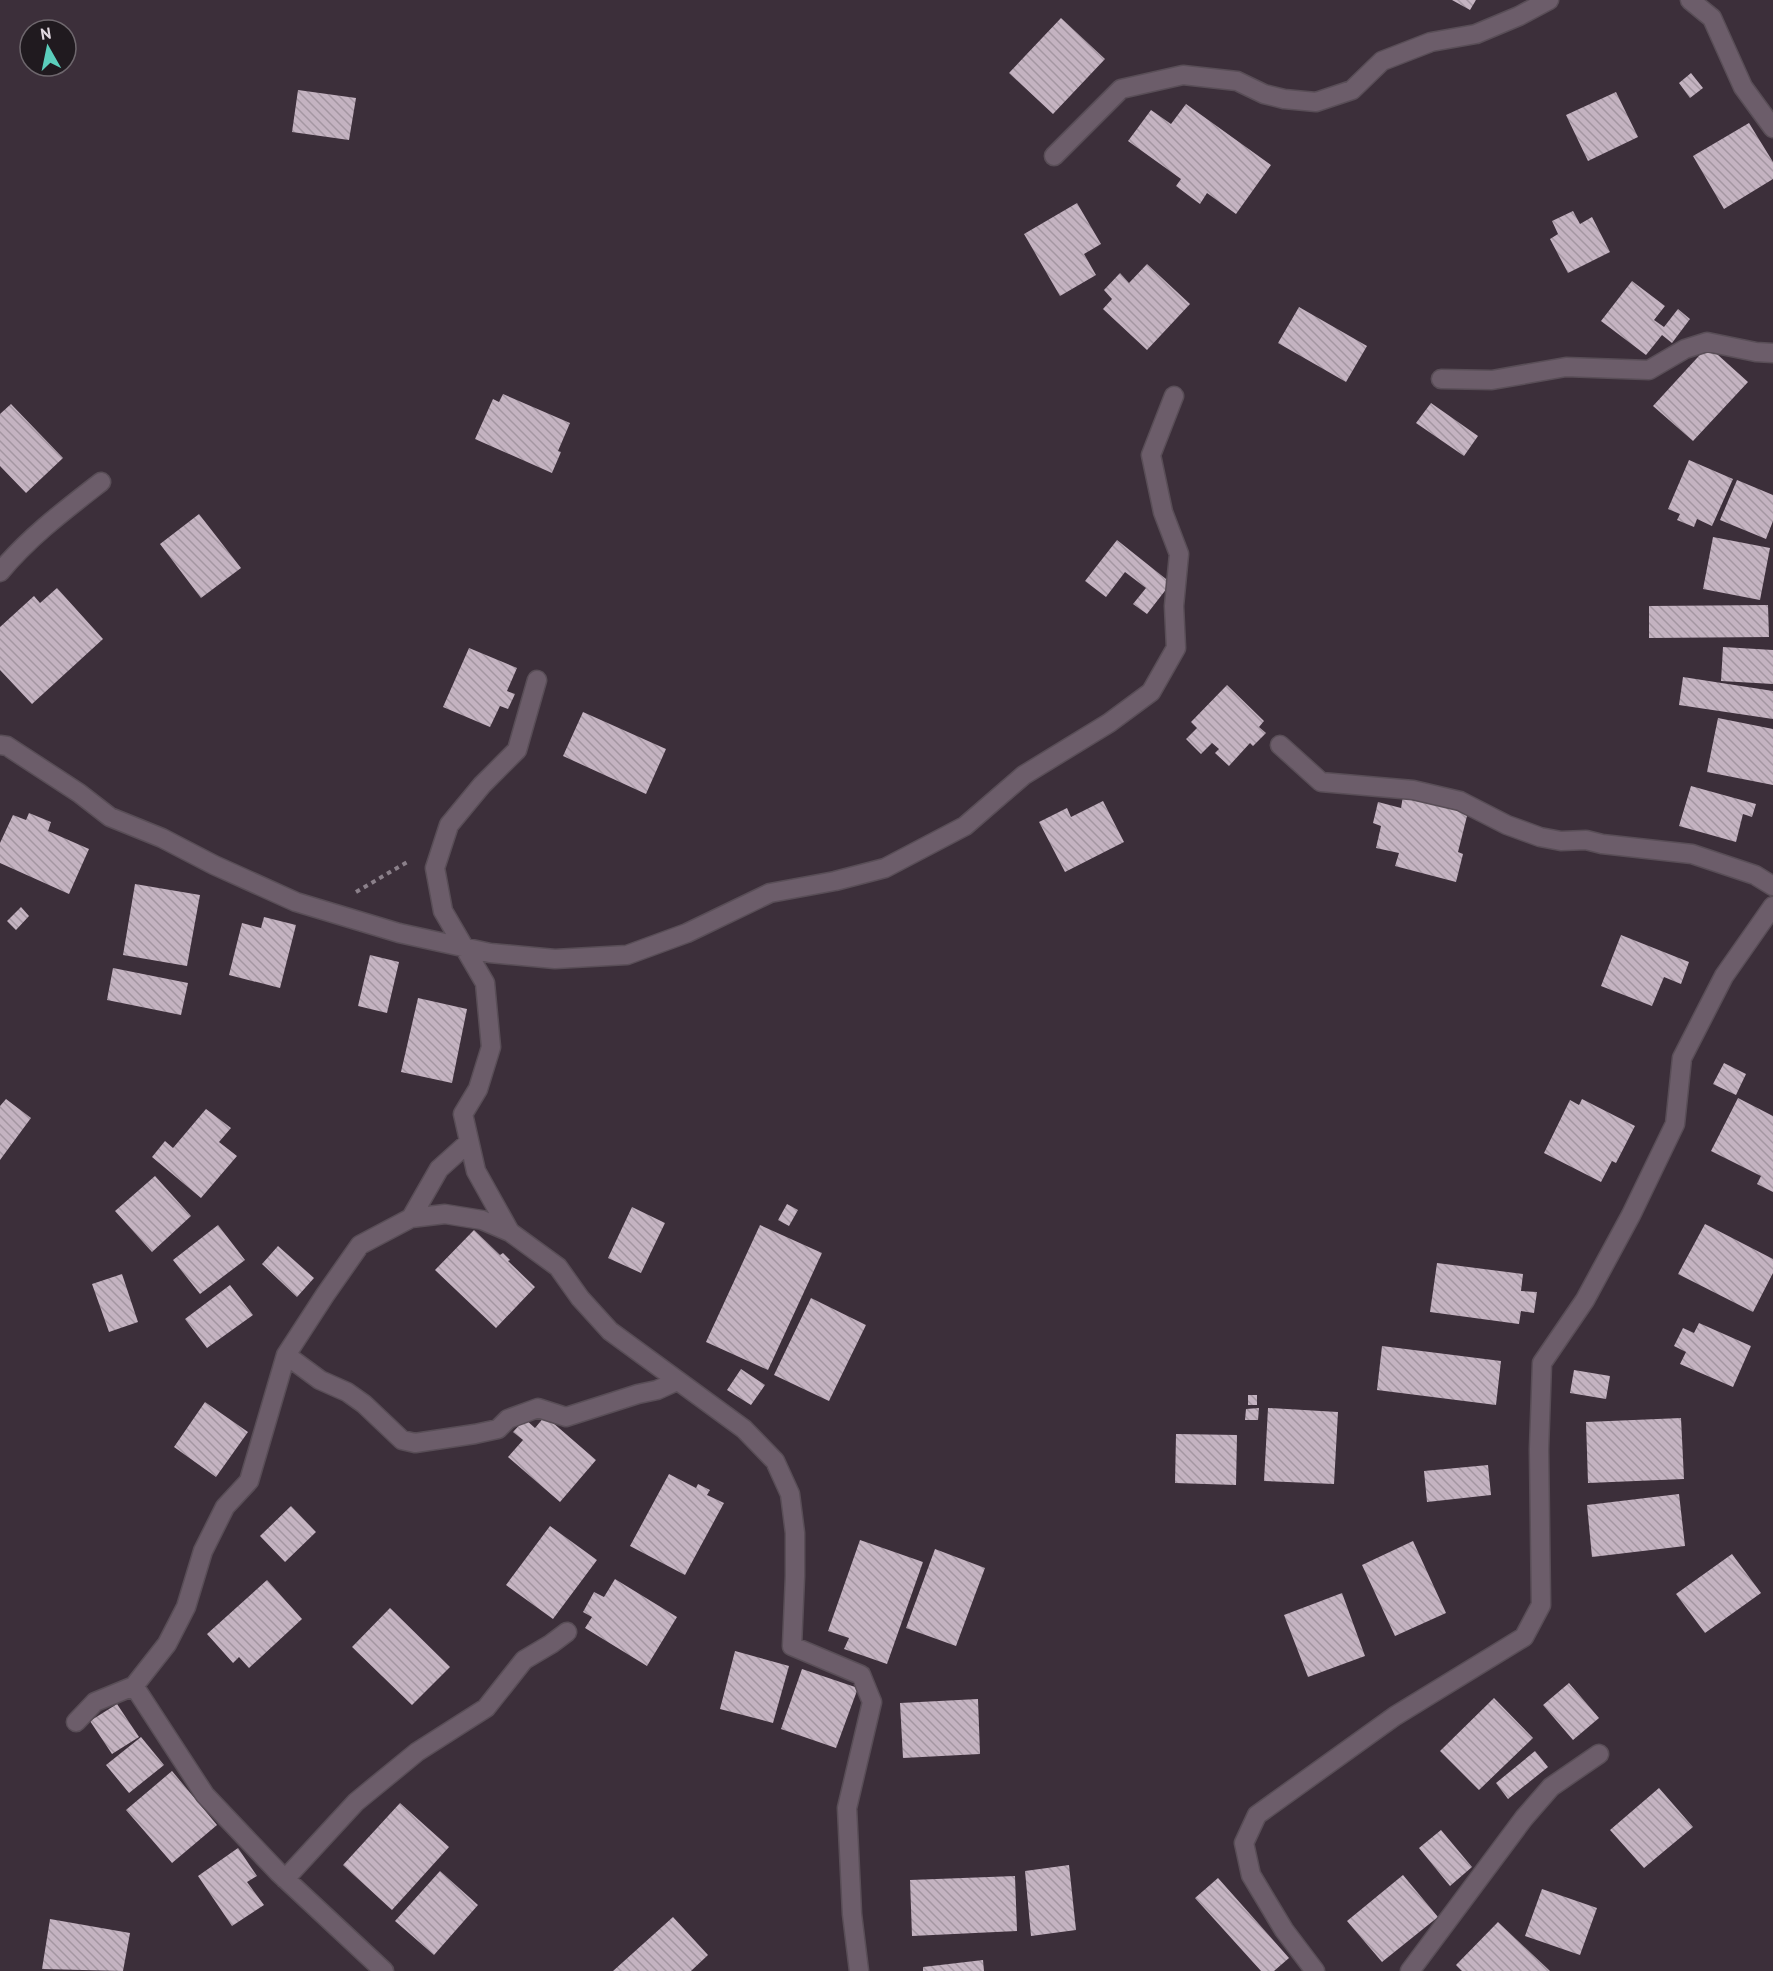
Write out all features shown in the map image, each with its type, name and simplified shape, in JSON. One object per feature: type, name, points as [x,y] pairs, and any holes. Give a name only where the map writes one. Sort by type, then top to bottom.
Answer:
[{"type":"street","points":[[1054,156],[1122,90],[1183,75],[1237,81],[1284,99],[1316,102],[1352,90],[1382,61],[1431,42],[1476,34],[1519,16],[1549,0]]},
{"type":"street","points":[[1690,0],[1712,18],[1743,87],[1773,128]]},
{"type":"street","points":[[1441,379],[1492,380],[1566,368],[1649,370],[1685,349],[1707,342],[1755,352],[1773,353]]},
{"type":"street","points":[[0,745],[7,746],[79,793],[110,817],[162,838],[214,865],[296,902],[399,933],[490,953],[555,959],[627,955],[687,933],[770,893],[835,881],[885,868],[964,826],[1024,775],[1109,723],[1151,692],[1176,648],[1174,606],[1179,554],[1163,512],[1151,455],[1174,396]]},
{"type":"street","points":[[0,572],[15,554],[61,513],[101,482]]},
{"type":"street","points":[[510,1232],[476,1171],[463,1114],[478,1089],[491,1047],[485,983],[442,911],[435,868],[449,825],[482,785],[517,750],[537,680]]},
{"type":"street","points":[[1280,745],[1321,782],[1413,790],[1460,801],[1507,825],[1540,837],[1561,841],[1586,840],[1692,854],[1755,875],[1773,886]]},
{"type":"street","points":[[1316,1971],[1284,1930],[1251,1875],[1244,1843],[1257,1815],[1395,1716],[1524,1637],[1541,1605],[1539,1449],[1542,1363],[1585,1300],[1631,1215],[1675,1124],[1682,1058],[1724,976],[1773,906]]},
{"type":"street","points":[[411,1218],[439,1169],[469,1142]]},
{"type":"street","points":[[76,1722],[95,1702],[134,1686],[166,1644],[186,1607],[203,1551],[225,1507],[249,1480],[286,1355],[360,1245],[411,1218],[445,1214],[482,1220],[510,1232],[558,1267],[580,1298],[610,1331],[744,1429],[775,1461],[790,1494],[795,1533],[792,1646],[861,1675],[872,1702],[847,1808],[852,1914],[858,1971]]},
{"type":"street","points":[[286,1355],[320,1380],[347,1392],[364,1404],[402,1440],[415,1443],[498,1429],[508,1419],[538,1408],[566,1417],[657,1390],[677,1381]]},
{"type":"street","points":[[285,1879],[356,1802],[417,1752],[486,1708],[524,1660],[567,1632]]},
{"type":"street","points":[[134,1686],[205,1795],[285,1879],[384,1971]]},
{"type":"street","points":[[1410,1971],[1524,1818],[1551,1787],[1599,1754]]},
{"type":"path","points":[[324,911],[415,858],[445,837]]},
{"type":"building","points":[[1452,0],[1476,0],[1470,10]]},
{"type":"building","points":[[1061,18],[1105,59],[1053,114],[1009,73]]},
{"type":"building","points":[[1691,73],[1703,88],[1690,98],[1679,83]]},
{"type":"building","points":[[298,90],[356,98],[349,140],[292,132]]},
{"type":"building","points":[[1616,92],[1638,137],[1588,161],[1566,115]]},
{"type":"building","points":[[1186,104],[1271,165],[1236,214],[1207,193],[1200,204],[1176,186],[1181,179],[1128,141],[1151,110],[1171,124]]},
{"type":"building","points":[[1749,123],[1773,162],[1773,179],[1724,209],[1693,156]]},
{"type":"building","points":[[1077,203],[1101,244],[1084,254],[1096,275],[1060,296],[1024,234]]},
{"type":"building","points":[[1573,211],[1580,224],[1592,217],[1610,252],[1568,273],[1550,239],[1558,234],[1552,221]]},
{"type":"building","points":[[1147,264],[1190,304],[1147,350],[1103,309],[1112,299],[1104,290],[1120,273],[1129,283]]},
{"type":"building","points":[[1632,281],[1665,306],[1654,320],[1664,327],[1678,309],[1690,319],[1672,343],[1662,335],[1646,355],[1601,321]]},
{"type":"building","points":[[1299,307],[1367,346],[1346,382],[1278,343]]},
{"type":"building","points":[[1708,346],[1748,382],[1693,441],[1653,406]]},
{"type":"building","points":[[503,394],[570,423],[558,451],[561,452],[552,473],[475,439],[493,399],[499,402]]},
{"type":"building","points":[[1431,403],[1478,436],[1464,456],[1416,423]]},
{"type":"building","points":[[11,404],[63,458],[26,493],[0,466],[0,414]]},
{"type":"building","points":[[1689,460],[1733,479],[1712,526],[1697,519],[1694,527],[1677,520],[1680,514],[1668,509]]},
{"type":"building","points":[[1737,480],[1773,495],[1773,521],[1766,539],[1720,520]]},
{"type":"building","points":[[199,514],[241,568],[201,598],[160,544]]},
{"type":"building","points":[[1713,537],[1770,548],[1760,600],[1703,589]]},
{"type":"building","points":[[1117,540],[1171,583],[1147,614],[1133,604],[1146,588],[1125,572],[1106,597],[1085,581]]},
{"type":"building","points":[[57,588],[103,639],[32,704],[0,670],[0,627],[34,596],[40,603]]},
{"type":"building","points":[[1768,605],[1769,637],[1649,638],[1649,606]]},
{"type":"building","points":[[1723,647],[1773,650],[1773,684],[1721,681]]},
{"type":"building","points":[[469,648],[517,668],[507,691],[515,694],[508,709],[500,706],[490,727],[443,707]]},
{"type":"building","points":[[1683,677],[1773,691],[1773,719],[1679,705]]},
{"type":"building","points":[[1227,685],[1264,721],[1259,727],[1266,733],[1253,746],[1250,743],[1229,766],[1215,753],[1219,749],[1212,743],[1201,754],[1186,739],[1197,728],[1191,722]]},
{"type":"building","points":[[583,712],[666,749],[646,794],[563,756]]},
{"type":"building","points":[[1718,718],[1773,729],[1773,785],[1707,772]]},
{"type":"building","points":[[1691,786],[1756,804],[1752,817],[1743,814],[1736,842],[1679,826]]},
{"type":"building","points":[[1403,796],[1468,812],[1458,852],[1463,854],[1456,882],[1395,866],[1399,853],[1376,848],[1381,826],[1373,823],[1378,802],[1401,808]]},
{"type":"building","points":[[1103,801],[1124,842],[1065,872],[1039,822],[1067,808],[1071,817]]},
{"type":"building","points":[[29,813],[51,822],[48,831],[89,849],[69,894],[0,863],[0,843],[13,815],[26,820]]},
{"type":"building","points":[[135,884],[200,895],[187,966],[123,955]]},
{"type":"building","points":[[21,907],[29,916],[16,930],[7,921]]},
{"type":"building","points":[[264,917],[296,925],[280,988],[229,975],[242,923],[261,928]]},
{"type":"building","points":[[1621,935],[1689,962],[1681,984],[1664,977],[1652,1006],[1601,986]]},
{"type":"building","points":[[370,955],[399,962],[387,1013],[358,1006]]},
{"type":"building","points":[[113,968],[188,983],[181,1015],[107,1000]]},
{"type":"building","points":[[418,998],[467,1009],[452,1083],[401,1072]]},
{"type":"building","points":[[1724,1063],[1746,1074],[1736,1095],[1713,1084]]},
{"type":"building","points":[[1738,1098],[1773,1116],[1773,1192],[1757,1184],[1761,1176],[1711,1151]]},
{"type":"building","points":[[6,1099],[31,1118],[0,1160],[0,1106]]},
{"type":"building","points":[[1582,1099],[1635,1126],[1616,1163],[1612,1161],[1601,1182],[1544,1153],[1570,1100],[1579,1105]]},
{"type":"building","points":[[206,1109],[231,1128],[219,1142],[237,1156],[201,1198],[152,1157],[165,1141],[173,1148]]},
{"type":"building","points":[[155,1176],[191,1216],[152,1252],[115,1211]]},
{"type":"building","points":[[787,1204],[798,1210],[789,1226],[778,1220]]},
{"type":"building","points":[[632,1207],[665,1223],[641,1273],[608,1258]]},
{"type":"building","points":[[1705,1224],[1773,1259],[1773,1273],[1753,1312],[1678,1274]]},
{"type":"building","points":[[218,1225],[245,1260],[200,1294],[173,1260]]},
{"type":"building","points":[[760,1225],[822,1253],[768,1370],[706,1342]]},
{"type":"building","points":[[474,1230],[500,1255],[503,1253],[510,1260],[508,1261],[535,1287],[496,1328],[435,1270]]},
{"type":"building","points":[[278,1246],[314,1278],[297,1297],[262,1264]]},
{"type":"building","points":[[1437,1263],[1523,1274],[1521,1291],[1537,1292],[1534,1313],[1521,1311],[1519,1324],[1430,1312]]},
{"type":"building","points":[[122,1274],[138,1322],[109,1332],[92,1284]]},
{"type":"building","points":[[230,1285],[253,1315],[207,1348],[185,1319]]},
{"type":"building","points":[[811,1298],[866,1325],[829,1401],[774,1375]]},
{"type":"building","points":[[1699,1323],[1751,1346],[1733,1387],[1680,1364],[1686,1352],[1674,1346],[1683,1328],[1694,1333]]},
{"type":"building","points":[[1382,1346],[1501,1361],[1496,1405],[1377,1390]]},
{"type":"building","points":[[741,1369],[765,1385],[751,1405],[727,1390]]},
{"type":"building","points":[[1574,1370],[1610,1376],[1606,1399],[1570,1393]]},
{"type":"building","points":[[1248,1395],[1257,1395],[1257,1405],[1248,1405]]},
{"type":"building","points":[[205,1402],[248,1432],[216,1477],[174,1447]]},
{"type":"building","points":[[1259,1408],[1258,1420],[1245,1420],[1246,1409]]},
{"type":"building","points":[[1268,1408],[1338,1412],[1334,1484],[1264,1481]]},
{"type":"building","points":[[545,1416],[596,1460],[560,1502],[508,1457],[523,1440],[513,1432],[525,1419],[535,1428]]},
{"type":"building","points":[[1681,1418],[1684,1479],[1588,1483],[1586,1422]]},
{"type":"building","points":[[1176,1434],[1237,1435],[1236,1485],[1175,1483]]},
{"type":"building","points":[[1488,1465],[1491,1495],[1427,1502],[1424,1471]]},
{"type":"building","points":[[669,1474],[696,1488],[698,1484],[710,1490],[707,1495],[724,1503],[685,1575],[630,1546]]},
{"type":"building","points":[[1679,1494],[1685,1546],[1592,1557],[1587,1505]]},
{"type":"building","points":[[291,1506],[316,1532],[285,1562],[260,1536]]},
{"type":"building","points":[[550,1526],[597,1560],[553,1619],[506,1585]]},
{"type":"building","points":[[860,1540],[923,1562],[887,1664],[844,1649],[849,1638],[828,1631]]},
{"type":"building","points":[[1413,1541],[1446,1613],[1395,1636],[1362,1565]]},
{"type":"building","points":[[935,1549],[985,1568],[956,1646],[906,1628]]},
{"type":"building","points":[[1732,1554],[1761,1593],[1705,1633],[1676,1594]]},
{"type":"building","points":[[615,1579],[677,1617],[647,1666],[585,1628],[592,1617],[583,1612],[594,1592],[604,1597]]},
{"type":"building","points":[[267,1580],[302,1619],[249,1668],[239,1657],[233,1663],[207,1634]]},
{"type":"building","points":[[1342,1593],[1365,1656],[1308,1677],[1284,1615]]},
{"type":"building","points":[[390,1608],[450,1667],[412,1705],[352,1647]]},
{"type":"building","points":[[735,1651],[789,1666],[773,1723],[720,1709]]},
{"type":"building","points":[[802,1669],[858,1688],[836,1748],[781,1729]]},
{"type":"building","points":[[1569,1683],[1599,1718],[1573,1740],[1543,1705]]},
{"type":"building","points":[[1494,1698],[1533,1738],[1479,1790],[1440,1751]]},
{"type":"building","points":[[978,1699],[980,1754],[903,1758],[900,1703]]},
{"type":"building","points":[[117,1704],[139,1737],[112,1754],[90,1721]]},
{"type":"building","points":[[141,1737],[164,1765],[129,1793],[106,1765]]},
{"type":"building","points":[[1535,1751],[1548,1767],[1508,1799],[1496,1783]]},
{"type":"building","points":[[172,1771],[217,1825],[172,1863],[126,1810]]},
{"type":"building","points":[[1659,1788],[1693,1827],[1644,1868],[1610,1830]]},
{"type":"building","points":[[400,1803],[449,1847],[392,1910],[343,1865]]},
{"type":"building","points":[[1441,1830],[1472,1867],[1450,1886],[1419,1848]]},
{"type":"building","points":[[238,1848],[257,1876],[247,1882],[264,1905],[232,1926],[198,1876]]},
{"type":"building","points":[[1069,1865],[1076,1930],[1031,1936],[1025,1871]]},
{"type":"building","points":[[440,1871],[478,1905],[434,1955],[395,1921]]},
{"type":"building","points":[[1403,1875],[1438,1917],[1382,1962],[1347,1921]]},
{"type":"building","points":[[1015,1876],[1017,1931],[912,1936],[910,1880]]},
{"type":"building","points":[[1218,1878],[1289,1958],[1274,1971],[1261,1971],[1195,1898]]},
{"type":"building","points":[[1542,1889],[1597,1908],[1580,1955],[1525,1936]]},
{"type":"building","points":[[673,1917],[708,1955],[691,1971],[613,1971]]},
{"type":"building","points":[[50,1919],[130,1933],[123,1971],[42,1969]]},
{"type":"building","points":[[1498,1922],[1550,1971],[1462,1971],[1456,1965]]},
{"type":"building","points":[[983,1960],[984,1971],[923,1971],[923,1967]]}]
